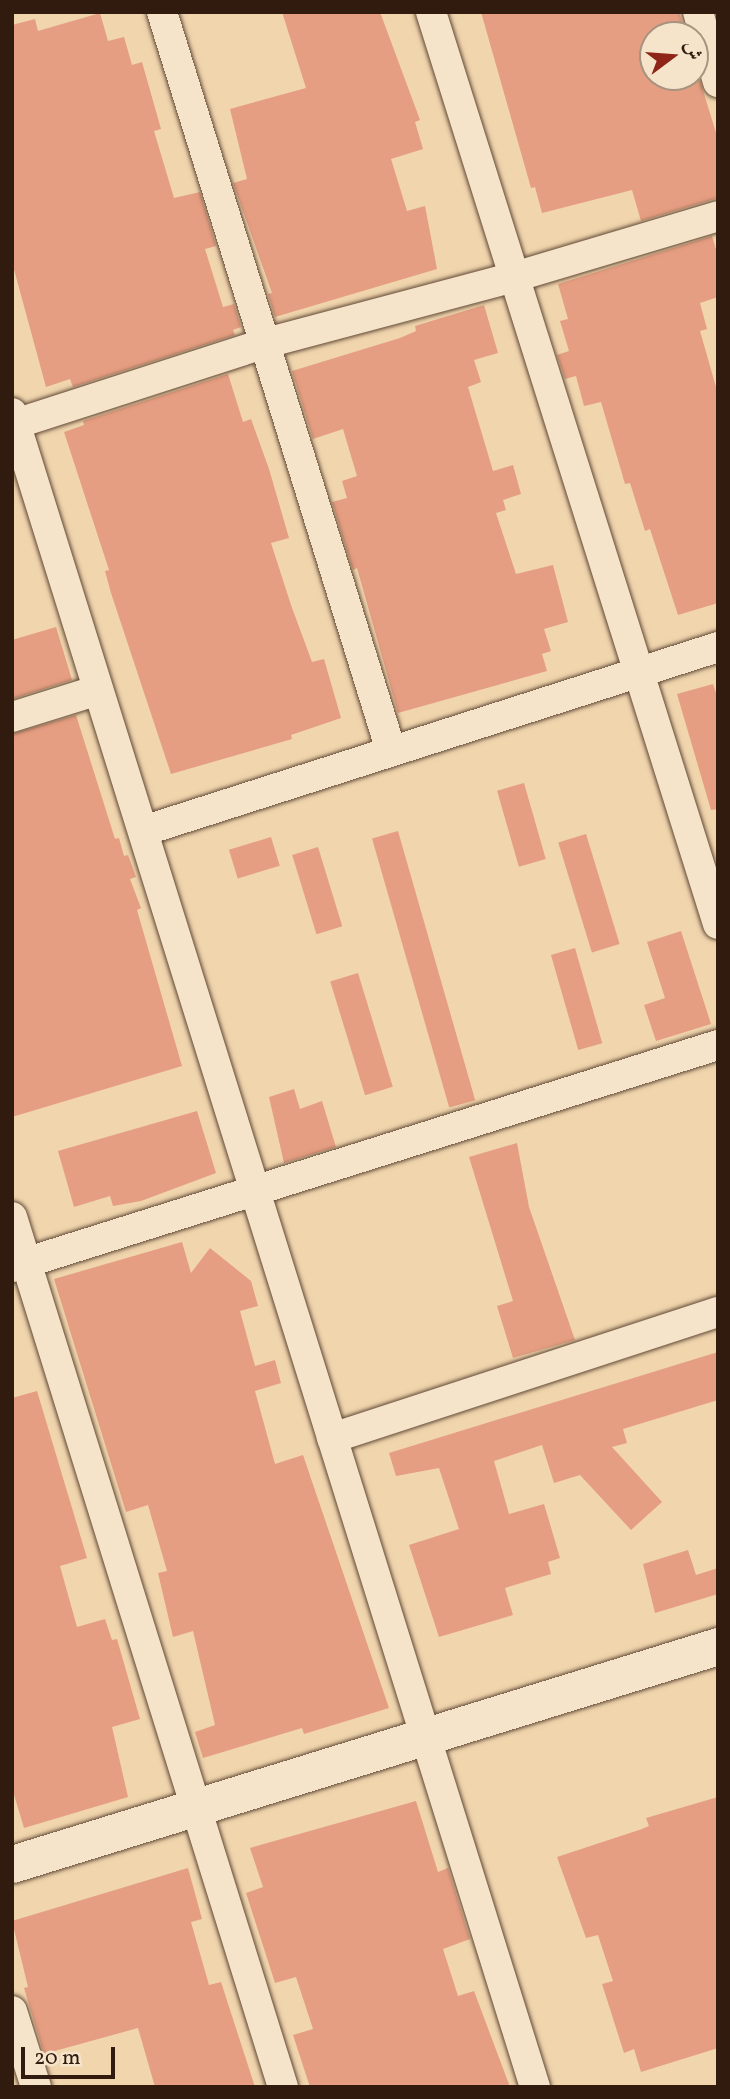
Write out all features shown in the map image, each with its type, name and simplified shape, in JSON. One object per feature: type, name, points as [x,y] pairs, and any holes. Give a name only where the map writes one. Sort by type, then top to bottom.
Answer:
[{"type":"street","points":[[162,12],[391,751]]},
{"type":"street","points":[[431,12],[718,925]]},
{"type":"street","points":[[698,12],[718,82]]},
{"type":"street","points":[[536,2087],[14,418],[266,343],[514,277],[718,216]]},
{"type":"street","points":[[143,831],[718,647]]},
{"type":"street","points":[[12,717],[97,690]]},
{"type":"street","points":[[20,1265],[258,1193],[718,1045]]},
{"type":"street","points":[[12,1217],[20,1265],[196,1807],[283,2087]]},
{"type":"street","points":[[332,1438],[718,1312]]},
{"type":"street","points":[[12,1864],[718,1646]]},
{"type":"street","points":[[12,2011],[36,2087]]},
{"type":"building","points":[[282,12],[380,12],[420,120],[415,122],[423,149],[391,159],[407,211],[425,206],[437,269],[275,317],[268,294],[272,293],[233,183],[247,179],[230,109],[306,88]]},
{"type":"building","points":[[481,12],[679,12],[682,21],[639,21],[639,91],[703,91],[718,139],[718,198],[641,221],[632,190],[542,213],[535,187],[531,188]]},
{"type":"building","points":[[100,13],[108,41],[124,37],[132,65],[142,62],[161,129],[154,131],[174,198],[200,192],[216,246],[205,249],[223,307],[234,304],[241,327],[233,330],[235,335],[73,387],[70,379],[46,387],[12,262],[12,25],[35,19],[38,31]]},
{"type":"building","points":[[712,236],[718,256],[718,297],[700,303],[707,329],[700,331],[718,394],[718,603],[678,615],[650,529],[645,531],[630,483],[625,484],[601,402],[584,406],[576,376],[565,379],[557,355],[569,351],[560,321],[568,319],[558,284]]},
{"type":"building","points":[[484,305],[498,353],[474,360],[481,382],[468,387],[493,471],[513,465],[521,494],[503,500],[506,510],[496,513],[516,574],[553,565],[568,622],[544,629],[551,651],[542,654],[547,671],[398,713],[357,568],[353,570],[332,502],[347,498],[342,481],[357,476],[343,429],[313,439],[292,371],[400,338],[416,331],[415,326]]},
{"type":"building","points":[[228,374],[243,422],[251,419],[289,538],[271,543],[291,605],[312,662],[324,659],[341,718],[291,735],[292,739],[171,774],[111,593],[105,571],[109,570],[64,432],[84,425],[83,421]]},
{"type":"building","points":[[56,627],[72,680],[12,699],[12,640]]},
{"type":"building","points":[[713,684],[718,699],[718,809],[711,810],[677,694]]},
{"type":"building","points":[[76,715],[115,839],[119,838],[124,856],[128,855],[136,877],[130,879],[141,908],[137,910],[182,1066],[12,1117],[12,734]]},
{"type":"building","points":[[524,783],[546,859],[519,867],[497,791]]},
{"type":"building","points":[[398,831],[475,1100],[449,1108],[372,838]]},
{"type":"building","points":[[586,834],[620,944],[592,952],[558,842]]},
{"type":"building","points":[[271,837],[280,866],[238,879],[229,850]]},
{"type":"building","points":[[318,847],[342,926],[316,934],[292,855]]},
{"type":"building","points":[[681,931],[711,1024],[656,1041],[644,1005],[665,998],[647,942]]},
{"type":"building","points":[[575,948],[602,1043],[578,1050],[551,955]]},
{"type":"building","points":[[358,973],[393,1087],[365,1095],[330,981]]},
{"type":"building","points":[[294,1089],[300,1109],[322,1101],[336,1147],[284,1163],[269,1097]]},
{"type":"building","points":[[197,1111],[216,1173],[141,1201],[113,1206],[110,1196],[74,1207],[58,1151]]},
{"type":"building","points":[[517,1143],[529,1207],[575,1340],[513,1358],[497,1306],[513,1301],[469,1157]]},
{"type":"building","points":[[182,1242],[191,1273],[210,1248],[251,1281],[258,1306],[240,1311],[255,1366],[275,1360],[281,1383],[255,1391],[275,1464],[303,1455],[389,1708],[304,1734],[302,1728],[203,1758],[195,1732],[215,1725],[193,1631],[173,1637],[158,1573],[167,1571],[148,1505],[126,1512],[54,1279]]},
{"type":"building","points":[[718,1352],[718,1400],[623,1429],[627,1443],[612,1447],[662,1502],[631,1530],[580,1475],[554,1483],[542,1445],[494,1461],[509,1514],[544,1504],[560,1558],[548,1562],[551,1574],[505,1588],[513,1615],[439,1637],[409,1545],[459,1529],[439,1468],[396,1476],[389,1453]]},
{"type":"building","points":[[37,1391],[87,1558],[60,1566],[77,1627],[105,1619],[112,1640],[117,1639],[140,1719],[112,1727],[128,1797],[24,1828],[12,1788],[12,1398]]},
{"type":"building","points":[[688,1550],[696,1575],[718,1568],[718,1594],[655,1613],[643,1564]]},
{"type":"building","points":[[718,1797],[718,2048],[641,2072],[634,2049],[624,2053],[602,1984],[613,1981],[598,1935],[586,1938],[557,1857],[649,1826],[646,1818]]},
{"type":"building","points":[[416,1801],[438,1872],[448,1868],[470,1939],[443,1949],[458,1996],[474,1991],[510,2087],[310,2087],[293,2035],[313,2029],[296,1977],[275,1983],[246,1893],[263,1887],[250,1848]]},
{"type":"building","points":[[188,1868],[202,1919],[191,1922],[209,1985],[221,1982],[255,2087],[155,2087],[138,2028],[44,2054],[24,1988],[28,1987],[12,1921]]}]
